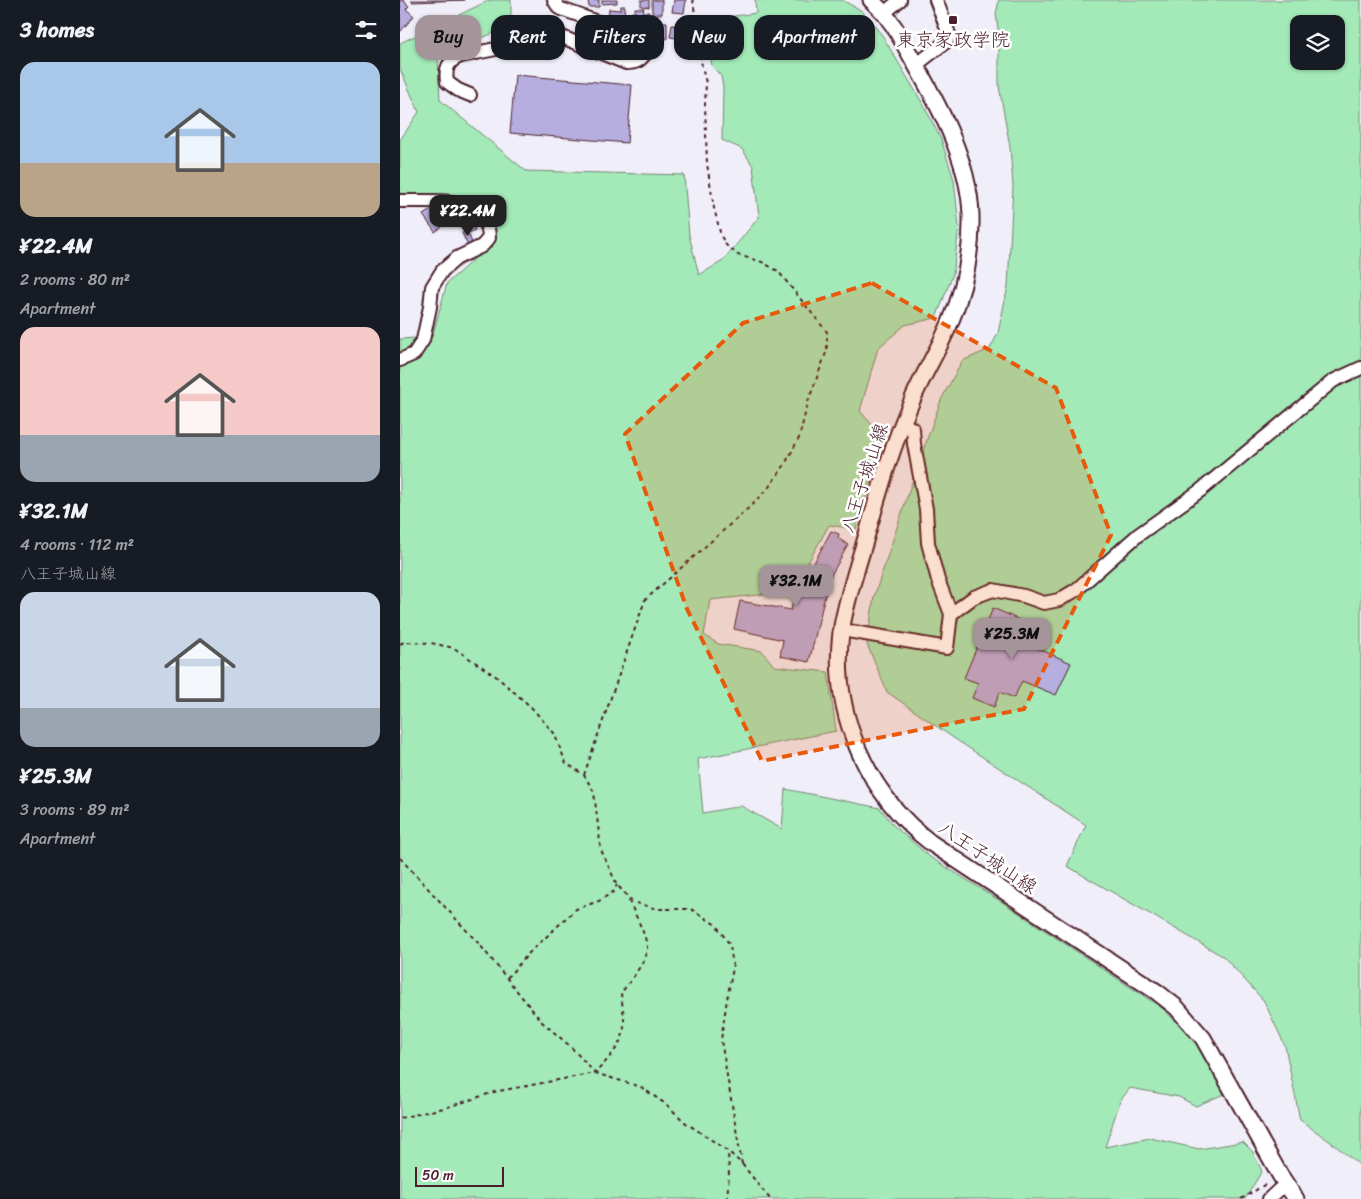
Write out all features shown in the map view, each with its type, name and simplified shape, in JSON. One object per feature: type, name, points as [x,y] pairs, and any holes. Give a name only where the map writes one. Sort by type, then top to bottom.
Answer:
[{"type":"main road","name":"八王子城山線","points":[[871,0],[895,28],[950,130],[959,152],[969,194],[971,214],[968,265],[961,294],[950,324],[902,423],[885,472],[848,599],[842,630],[840,668],[842,697],[847,718],[862,760],[874,781],[887,800],[915,831],[1157,992],[1176,1007],[1198,1030],[1285,1184],[1296,1199]]},
{"type":"street","points":[[470,94],[458,90],[447,82],[446,73],[450,62],[461,56],[555,37],[562,37],[626,63],[634,63],[642,58],[646,52],[647,44],[644,39],[634,32],[619,30],[559,8],[554,0]]},
{"type":"street","points":[[884,13],[900,0]]},
{"type":"street","points":[[916,65],[947,41],[949,34],[936,0]]},
{"type":"street","points":[[400,202],[456,203],[474,208],[484,217],[489,230],[489,238],[482,246],[458,258],[442,271],[432,287],[423,340],[414,354],[400,360]]},
{"type":"street","points":[[951,614],[974,597],[993,590],[1024,596],[1044,603],[1059,600],[1076,590],[1138,536],[1201,490],[1334,381],[1361,368]]},
{"type":"street","points":[[842,630],[947,648],[951,614],[938,580],[928,543],[926,509],[913,429],[902,423]]},
{"type":"street","points":[[1269,1199],[1285,1184]]},
{"type":"path","points":[[584,775],[645,600],[752,505],[784,466],[799,438],[808,402],[827,350],[827,332],[778,271],[762,262],[738,255],[726,245],[721,236],[714,208],[707,164],[706,83],[702,67],[694,0]]},
{"type":"path","points":[[400,644],[404,642],[431,643],[454,648],[497,677],[531,706],[554,733],[566,763],[584,775],[594,792],[601,850],[616,885],[633,902],[657,909],[691,909],[716,925],[730,945],[733,968],[726,999],[721,1040],[742,1164]]},
{"type":"path","points":[[400,858],[461,924],[542,1022],[570,1046],[595,1073]]},
{"type":"path","points":[[507,978],[530,952],[576,909],[599,901],[613,892],[616,885]]},
{"type":"path","points":[[595,1073],[610,1057],[623,1034],[623,1010],[620,993],[636,975],[647,948],[640,925],[625,894]]},
{"type":"path","points":[[400,1118],[448,1107],[494,1092],[595,1073],[641,1087],[668,1105],[686,1123],[728,1151],[742,1164],[770,1199]]},
{"type":"path","points":[[727,1199],[729,1176],[728,1151]]},
{"type":"path","points":[[1241,1199],[1266,1184]]},
{"type":"highlighted area","points":[[872,283],[1056,388],[1111,535],[1024,709],[762,761],[687,609],[625,434],[743,323]]},
{"type":"green space","points":[[490,0],[511,0],[511,15],[491,15],[491,34],[481,39],[481,15],[459,15]]},
{"type":"green space","points":[[755,0],[842,0],[862,11],[865,15],[754,15],[754,60],[875,60],[875,27],[882,35],[923,104],[941,139],[954,180],[959,227],[953,274],[936,318],[905,325],[878,348],[860,411],[874,427],[881,445],[856,529],[829,525],[805,568],[777,593],[710,600],[704,635],[718,644],[762,651],[774,666],[828,672],[836,731],[698,759],[703,813],[741,806],[782,829],[785,789],[880,808],[894,826],[930,857],[1002,902],[1162,1008],[1194,1039],[1224,1094],[1196,1106],[1179,1097],[1130,1088],[1120,1101],[1105,1147],[1150,1138],[1199,1149],[1243,1142],[1252,1151],[1262,1171],[1245,1199],[400,1199],[400,339],[432,337],[447,283],[492,243],[466,201],[400,198],[400,140],[419,112],[400,69],[400,43],[415,36],[415,60],[438,60],[440,100],[526,171],[684,175],[689,235],[699,275],[723,261],[759,217],[753,166],[742,149],[722,140],[723,87],[721,76],[712,66],[711,60],[744,60],[744,15],[742,15],[756,13]]},
{"type":"green space","points":[[999,0],[1361,0],[1361,1166],[1300,1120],[1285,1046],[1264,1001],[1224,957],[1067,866],[1086,825],[887,692],[867,644],[874,597],[941,400],[962,361],[990,349],[998,333],[1008,286],[1013,186],[1010,147],[999,86],[999,37],[996,14]]},
{"type":"building","points":[[400,0],[403,0],[409,6],[406,9],[414,16],[400,32]]},
{"type":"building","points":[[412,0],[465,0],[412,2]]},
{"type":"building","points":[[588,0],[599,0],[599,7],[589,7]]},
{"type":"building","points":[[602,0],[617,0],[617,3],[602,4]]},
{"type":"building","points":[[641,0],[649,0],[649,7],[641,6]]},
{"type":"building","points":[[652,0],[662,0],[662,14],[652,14]]},
{"type":"building","points":[[674,0],[686,0],[684,13],[672,12]]},
{"type":"building","points":[[621,6],[625,6],[624,15],[608,15],[609,9],[620,10]]},
{"type":"building","points":[[635,8],[644,8],[643,12],[649,12],[649,15],[632,15],[632,12],[635,12]]},
{"type":"building","points":[[664,22],[667,22],[667,39],[664,39]]},
{"type":"building","points":[[672,25],[674,25],[674,38],[670,37]]},
{"type":"building","points":[[515,75],[632,85],[627,143],[510,133]]},
{"type":"building","points":[[431,210],[442,227],[435,232],[423,215]]},
{"type":"building","points":[[474,227],[475,230],[468,233],[473,245],[469,248],[462,233]]},
{"type":"building","points":[[831,531],[839,534],[838,538],[848,545],[829,579],[809,662],[780,656],[783,640],[734,629],[740,601],[791,610],[798,581],[809,572]]},
{"type":"building","points":[[993,608],[1044,631],[1037,648],[1071,663],[1056,695],[1022,681],[1014,698],[1000,692],[994,707],[972,698],[978,683],[964,678]]},
{"type":"place","name":"東京家政学院","points":[[953,20]]}]
